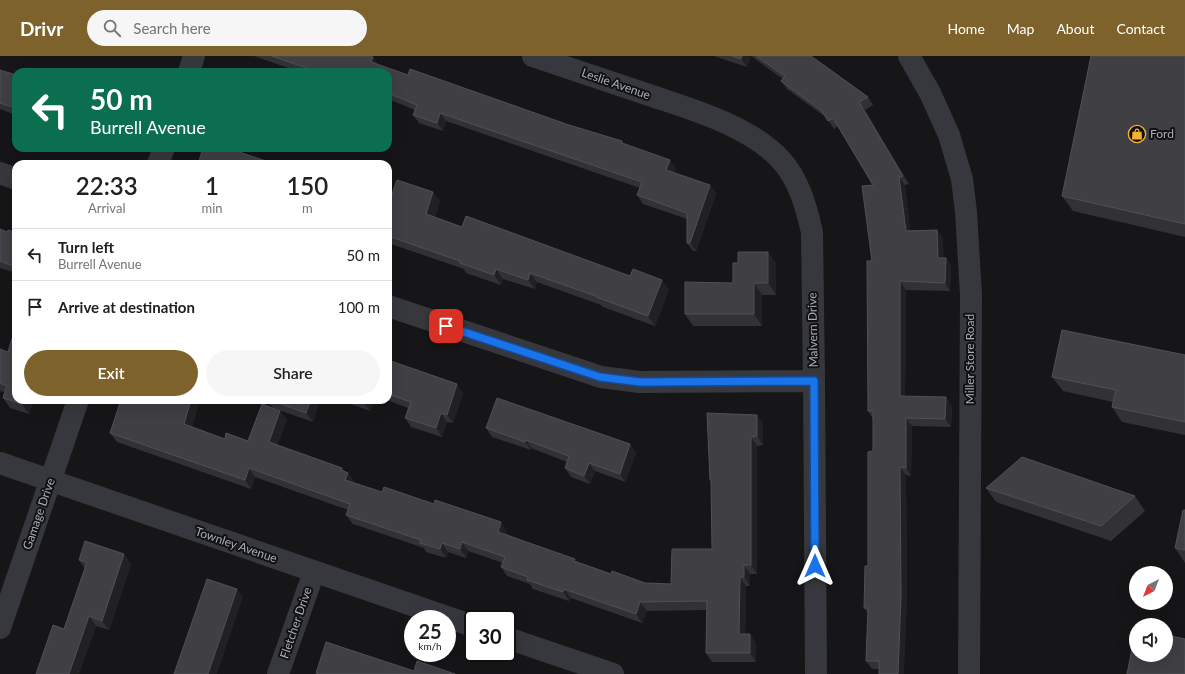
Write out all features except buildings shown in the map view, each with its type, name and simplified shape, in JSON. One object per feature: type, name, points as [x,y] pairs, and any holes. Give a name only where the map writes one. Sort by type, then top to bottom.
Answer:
[{"type":"street","points":[[190,68],[194,56]]},
{"type":"street","name":"Leslie Avenue","points":[[533,56],[699,112]]},
{"type":"street","name":"Miller Store Road","points":[[909,56],[930,93],[949,135],[962,179],[966,212],[971,295],[969,674]]},
{"type":"street","name":"Malvern Drive","points":[[699,112],[727,124],[766,146],[781,161],[797,184],[807,210],[812,232],[816,674]]},
{"type":"street","points":[[0,173],[12,178]]},
{"type":"street","points":[[392,307],[600,377],[640,382],[814,381]]},
{"type":"street","name":"Gamage Drive","points":[[0,628],[77,404]]},
{"type":"street","name":"Townley Avenue","points":[[0,463],[464,623]]},
{"type":"street","name":"Fletcher Drive","points":[[278,674],[314,572]]},
{"type":"street","points":[[516,642],[575,668],[612,674]]},
{"type":"place","name":"Ford","points":[[1137,134]]},
{"type":"route","points":[[446,326],[600,377],[640,382],[814,381],[815,566]]}]
